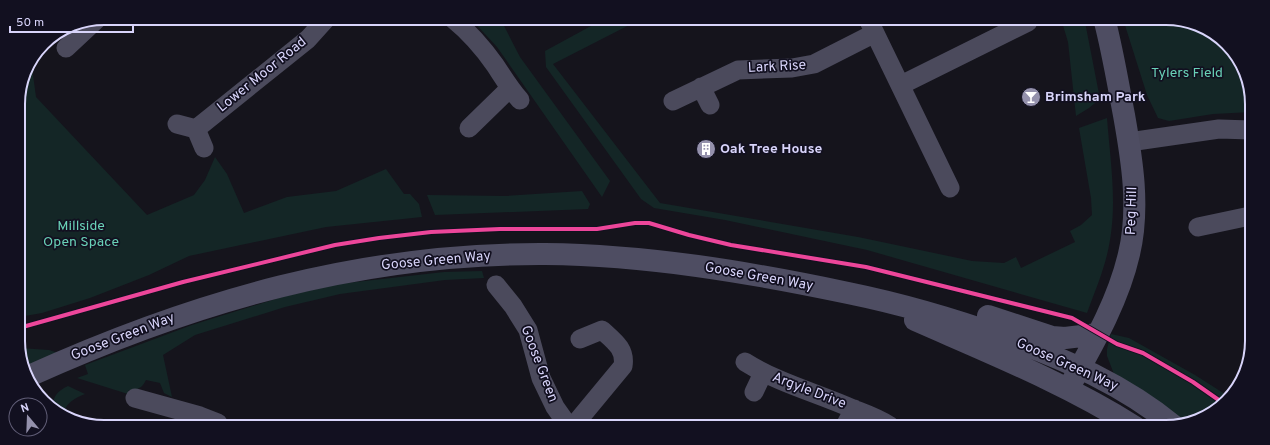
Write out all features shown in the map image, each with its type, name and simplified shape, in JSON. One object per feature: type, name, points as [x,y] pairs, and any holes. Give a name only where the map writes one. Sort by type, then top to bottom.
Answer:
[{"type":"main road","name":"Peg Hill","points":[[1068,389],[1098,334],[1117,294],[1131,242],[1134,198],[1128,142],[1106,25]]},
{"type":"main road","name":"Goose Green Way","points":[[33,374],[122,336],[222,301],[314,278],[404,263],[481,256],[536,254],[613,257],[737,272],[859,295],[924,310],[1035,348],[1080,368],[1134,397],[1166,420]]},
{"type":"main road","name":"Goose Green Way","points":[[859,295],[1028,370],[1068,389],[1123,420]]},
{"type":"main road","points":[[924,310],[951,309],[972,312],[1052,337],[1065,338],[1098,334]]},
{"type":"main road","points":[[1080,368],[1129,407],[1148,420]]},
{"type":"street","name":"Lower Moor Road","points":[[196,129],[298,48],[323,25]]},
{"type":"street","points":[[460,25],[482,48],[515,94],[469,128]]},
{"type":"street","points":[[901,85],[1022,25]]},
{"type":"street","points":[[66,48],[88,27]]},
{"type":"street","name":"Lark Rise","points":[[673,101],[738,70],[804,68],[814,64],[872,27],[950,188]]},
{"type":"street","points":[[700,87],[710,105]]},
{"type":"street","points":[[177,124],[196,129],[204,148]]},
{"type":"street","points":[[1128,142],[1219,129],[1245,130]]},
{"type":"street","points":[[1198,227],[1245,217]]},
{"type":"street","name":"Goose Green","points":[[496,286],[513,306],[528,330],[541,378],[555,407],[564,420]]},
{"type":"street","points":[[578,420],[624,366],[625,357],[620,347],[602,330],[580,338]]},
{"type":"street","name":"Argyle Drive","points":[[745,362],[763,373],[834,399],[881,420]]},
{"type":"street","name":"Argyle Drive","points":[[754,392],[763,373]]},
{"type":"street","points":[[143,396],[210,420]]},
{"type":"street","name":"Argyle Drive","points":[[848,420],[854,409]]},
{"type":"green space","points":[[477,25],[504,25],[520,57],[610,181],[602,197],[497,47]]},
{"type":"green space","points":[[593,25],[629,25],[553,64],[660,203],[858,237],[972,261],[1004,263],[1016,257],[1021,268],[1075,242],[1070,231],[1081,225],[1092,215],[1091,198],[1079,128],[1107,118],[1113,194],[1112,225],[1106,259],[1087,313],[867,250],[725,220],[654,208],[641,199],[546,67],[545,51]]},
{"type":"green space","points":[[1063,25],[1086,25],[1100,99],[1076,116],[1068,42]]},
{"type":"green space","name":"Tylers Field","points":[[1125,25],[1176,26],[1196,31],[1214,41],[1229,56],[1239,74],[1244,94],[1245,112],[1213,114],[1169,121],[1158,118],[1147,95]]},
{"type":"green space","name":"Millside Open Space","points":[[32,71],[36,97],[147,215],[194,195],[205,180],[215,157],[227,174],[244,213],[287,197],[336,191],[386,169],[404,194],[410,194],[419,204],[422,217],[326,227],[189,256],[149,275],[90,298],[42,313],[25,316],[25,99],[29,79]]},
{"type":"green space","points":[[582,191],[590,204],[588,209],[435,215],[427,195],[505,196]]},
{"type":"green space","points":[[482,271],[484,278],[445,280],[340,294],[285,307],[195,335],[163,355],[172,397],[164,393],[160,383],[146,380],[139,388],[129,390],[128,394],[77,378],[88,374],[85,365],[192,325],[282,297],[338,284],[444,272]]},
{"type":"green space","points":[[1111,334],[1129,338],[1195,375],[1224,394],[1210,407],[1201,412],[1172,420],[1114,374],[1107,356],[1107,349]]},
{"type":"green space","points":[[26,348],[49,350],[58,353],[29,366]]},
{"type":"green space","points":[[68,386],[85,394],[74,399],[68,404],[65,410],[53,402],[55,396]]},
{"type":"cycle path","points":[[25,326],[183,282],[335,245],[431,232],[500,229],[597,229],[635,223],[649,223],[689,235],[731,245],[866,267],[1072,318],[1117,344],[1143,353],[1193,382],[1218,400]]},
{"type":"place","name":"Brimsham Park","points":[[1031,97]]},
{"type":"place","name":"Oak Tree House","points":[[706,149]]}]
